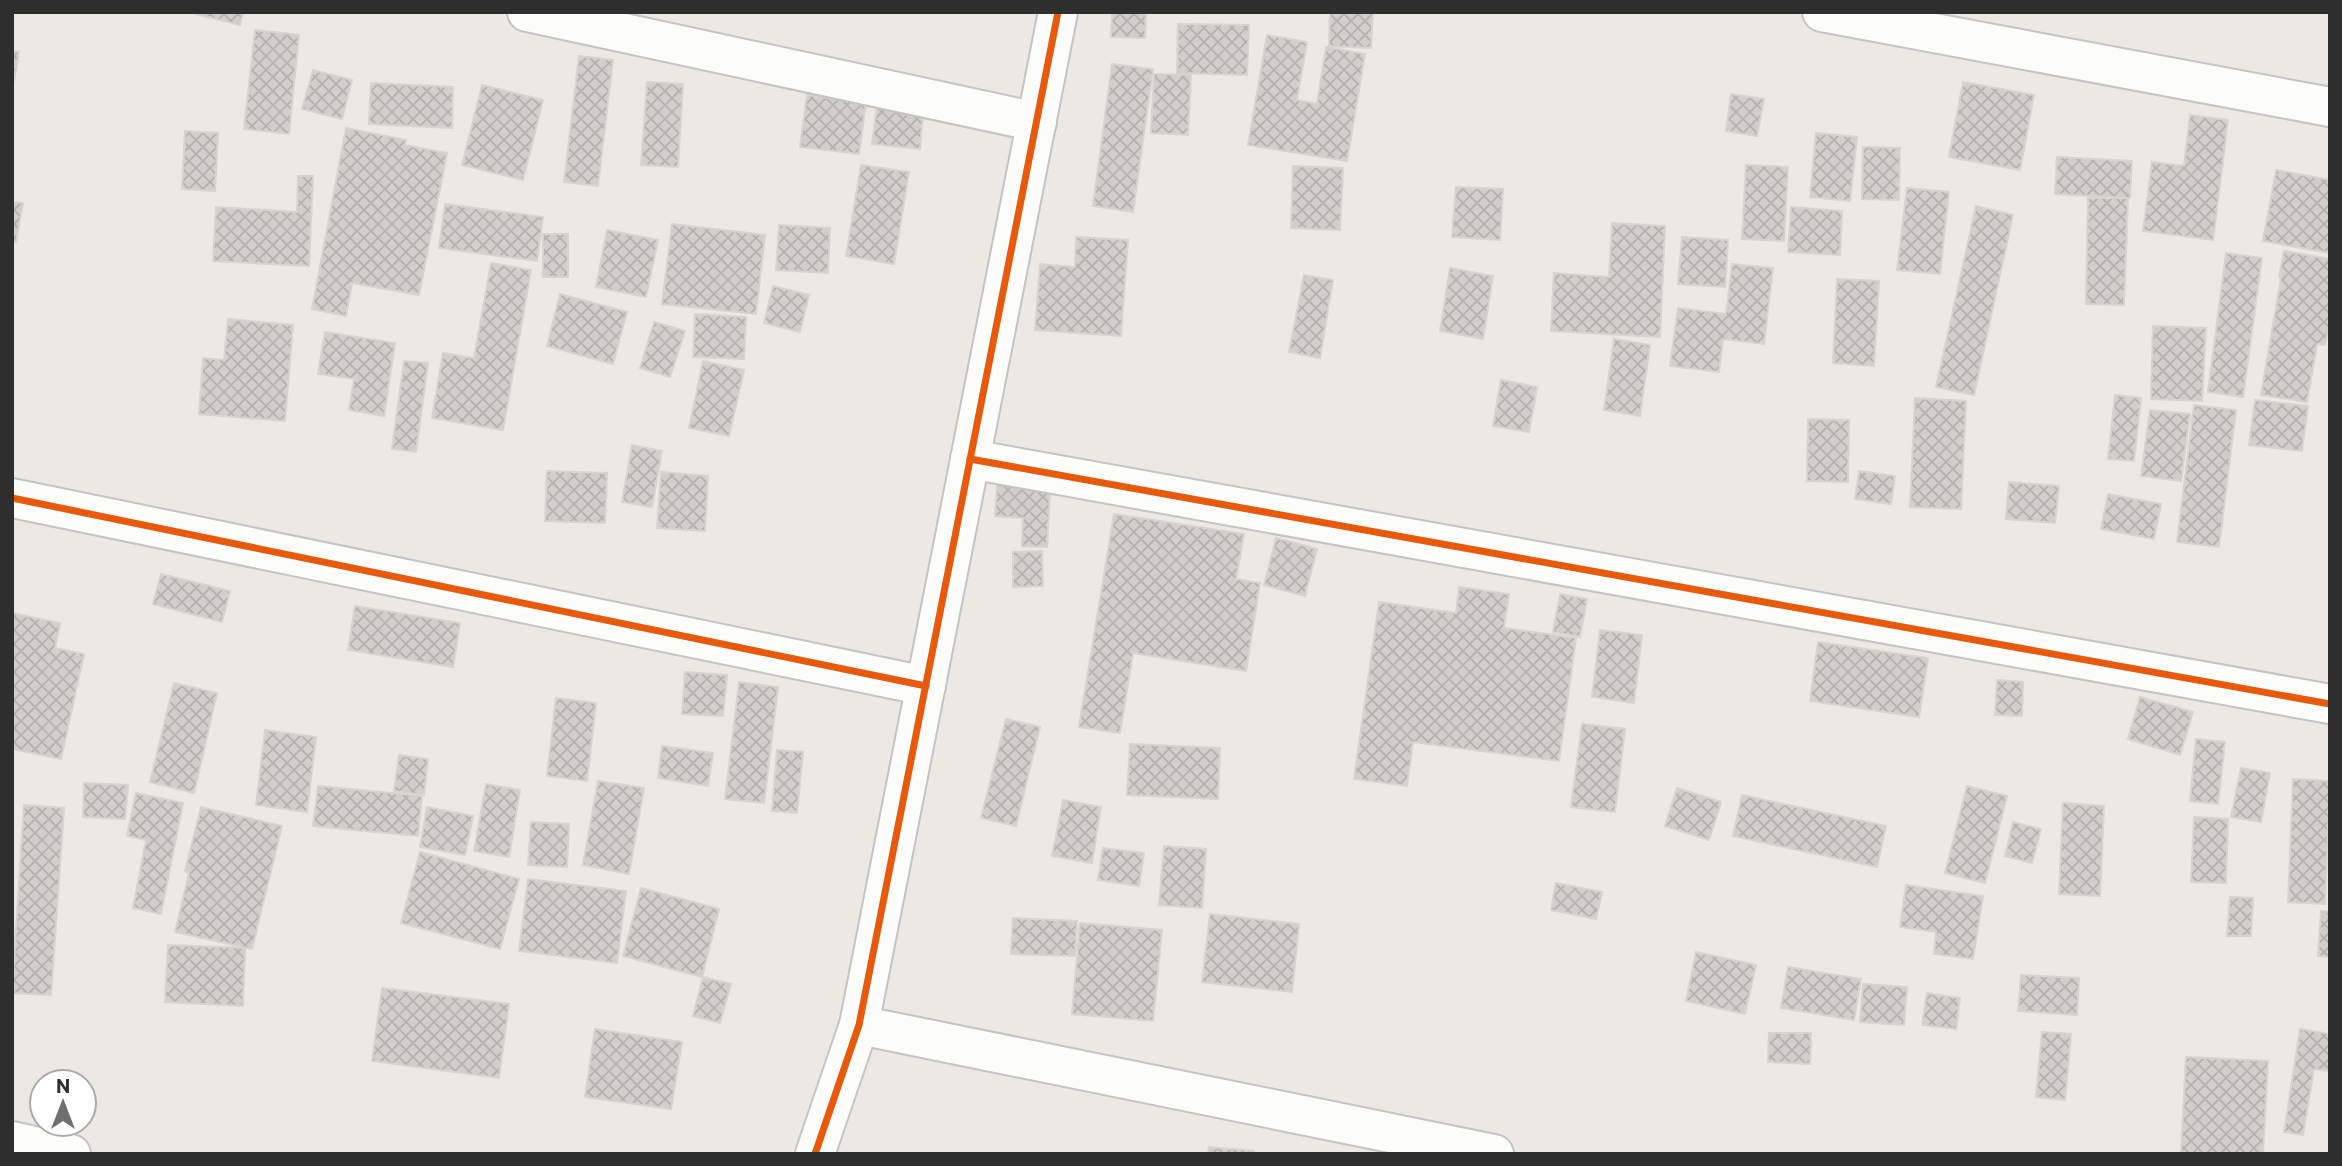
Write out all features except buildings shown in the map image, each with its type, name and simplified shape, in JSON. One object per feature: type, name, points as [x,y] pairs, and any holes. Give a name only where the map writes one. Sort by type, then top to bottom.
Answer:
[{"type":"street","points":[[527,12],[1037,122]]},
{"type":"street","points":[[815,1154],[859,1025],[1058,12]]},
{"type":"street","points":[[1822,12],[2330,107]]},
{"type":"street","points":[[970,459],[2330,704]]},
{"type":"street","points":[[12,498],[926,686]]},
{"type":"street","points":[[859,1025],[1494,1154]]},
{"type":"street","points":[[12,1140],[71,1154]]},
{"type":"cycle path","points":[[815,1154],[859,1025],[1058,12]]},
{"type":"cycle path","points":[[970,459],[2330,704]]},
{"type":"cycle path","points":[[12,498],[926,686]]}]
